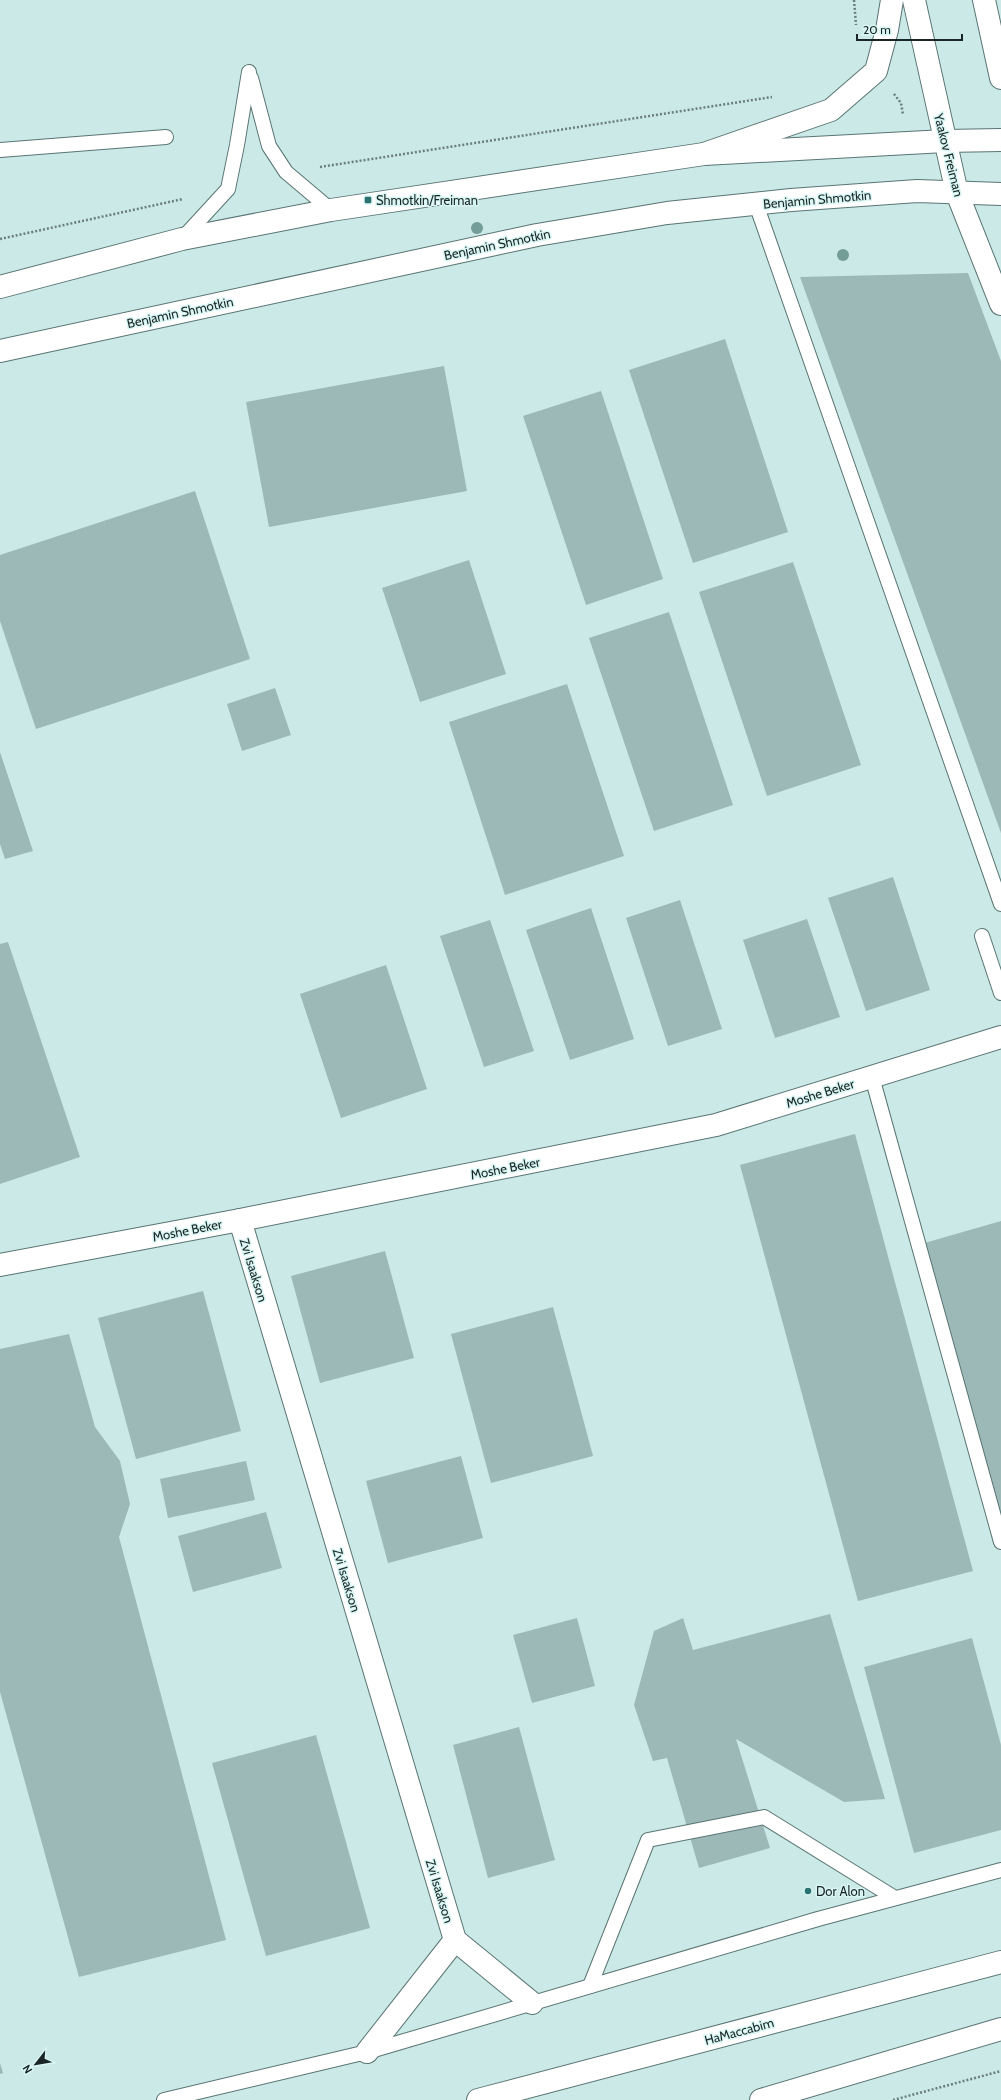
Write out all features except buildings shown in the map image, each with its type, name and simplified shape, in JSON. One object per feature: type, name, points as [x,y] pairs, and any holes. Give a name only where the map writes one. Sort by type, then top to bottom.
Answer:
[{"type":"street","points":[[704,154],[832,110],[876,71],[887,30],[892,0]]},
{"type":"street","name":"Yaakov Freiman","points":[[914,0],[957,192],[1001,304]]},
{"type":"street","points":[[984,0],[1001,78]]},
{"type":"street","points":[[0,287],[182,239],[331,210],[704,154],[945,141],[1001,140]]},
{"type":"street","name":"Benjamin Shmotkin","points":[[0,351],[537,235],[667,213],[756,204],[917,192],[1001,194]]},
{"type":"street","name":"Moshe Beker","points":[[0,1265],[240,1220],[716,1125],[1001,1037]]},
{"type":"street","name":"Zvi Isaakson","points":[[240,1220],[455,1940],[532,2003]]},
{"type":"street","name":"Zvi Isaakson","points":[[367,2052],[455,1940]]},
{"type":"street","name":"HaMaccabim","points":[[478,2100],[1001,1962]]},
{"type":"street","points":[[761,2100],[1001,2029]]},
{"type":"lane","points":[[182,239],[228,189],[238,145],[249,72],[269,146],[286,172],[331,210]]},
{"type":"lane","points":[[0,150],[166,137]]},
{"type":"lane","points":[[756,204],[1001,904]]},
{"type":"lane","points":[[982,936],[1001,993]]},
{"type":"lane","points":[[872,1077],[1001,1542]]},
{"type":"lane","points":[[590,1986],[648,1840],[764,1817],[895,1898]]},
{"type":"lane","points":[[164,2100],[367,2052],[818,1919],[1001,1870]]},
{"type":"path","points":[[876,71],[901,103],[908,144]]},
{"type":"path","points":[[286,172],[779,96]]},
{"type":"path","points":[[0,240],[228,189]]},
{"type":"path","points":[[893,2100],[1001,2071]]},
{"type":"place","name":"Shmotkin/Freiman","points":[[368,200]]},
{"type":"place","name":"Dor Alon","points":[[808,1891]]}]
